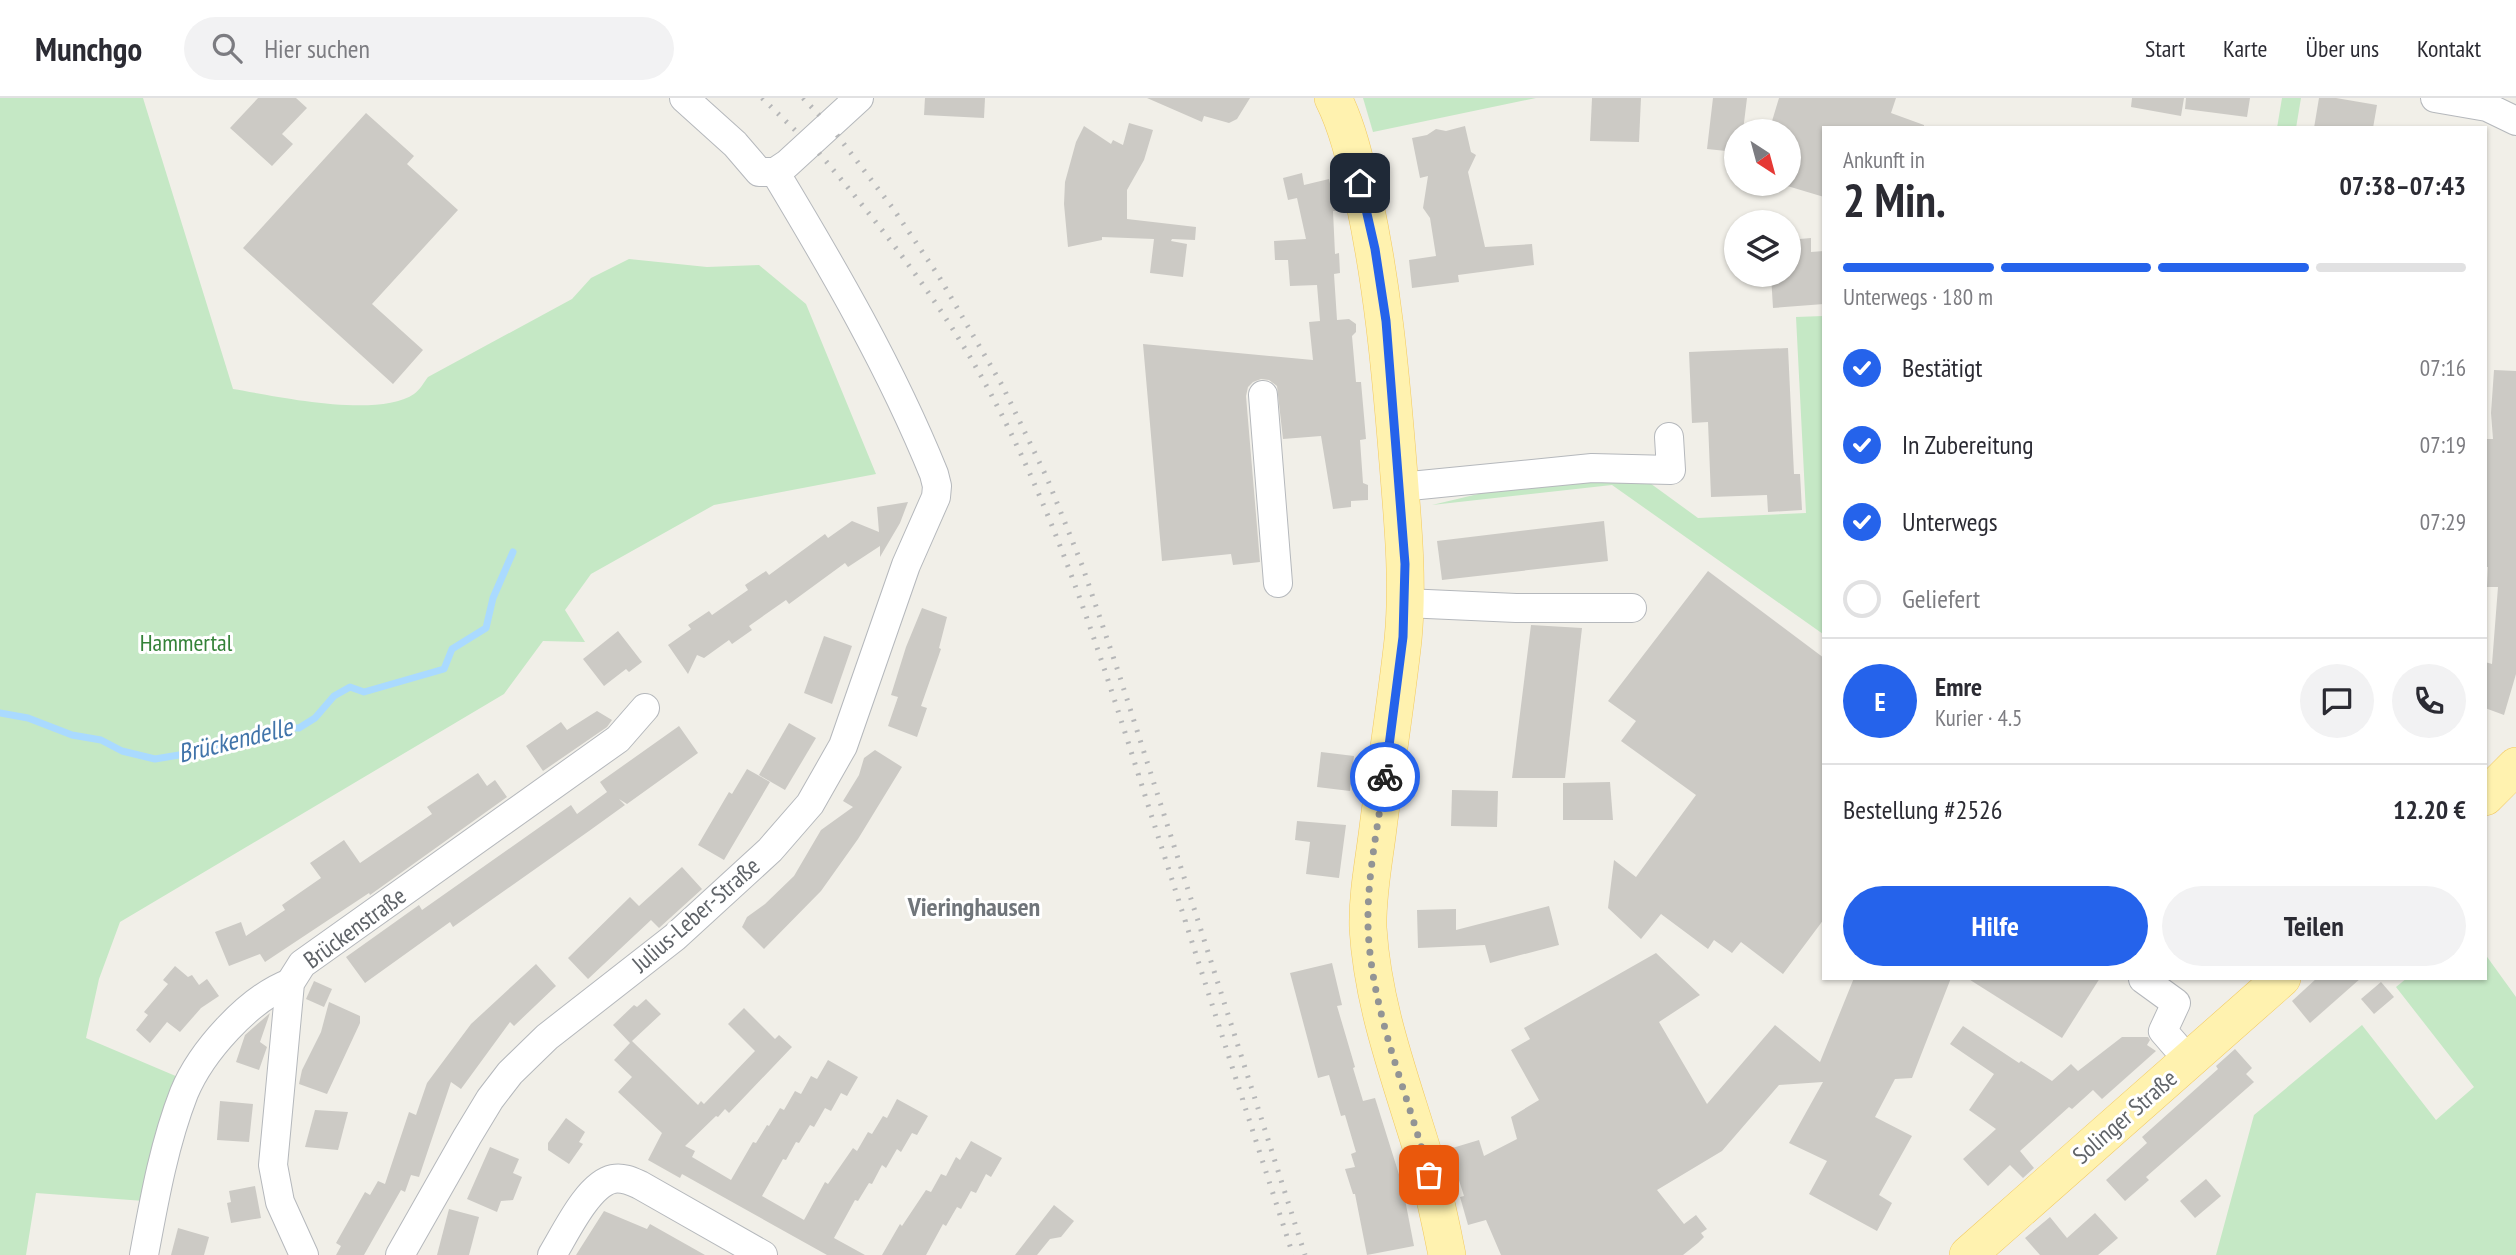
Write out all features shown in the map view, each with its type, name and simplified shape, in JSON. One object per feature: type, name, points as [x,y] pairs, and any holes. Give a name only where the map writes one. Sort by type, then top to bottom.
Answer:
[{"type":"main road","points":[[1333,98],[1342,115],[1355,161],[1375,249],[1386,321],[1405,603],[1395,712],[1371,876],[1368,924],[1378,1001],[1389,1047],[1425,1161],[1447,1255]]},
{"type":"main road","points":[[2487,795],[2516,766]]},
{"type":"main road","name":"Solinger Straße","points":[[1968,1255],[2280,980]]},
{"type":"street","points":[[684,98],[735,144],[759,172],[775,172],[859,98]]},
{"type":"street","points":[[2435,98],[2487,107],[2516,121]]},
{"type":"street","name":"Julius-Leber-Straße","points":[[400,1255],[467,1137],[490,1099],[510,1073],[547,1037],[674,937],[769,850],[810,804],[843,746],[906,565],[936,497],[937,486],[920,441],[843,285],[775,172]]},
{"type":"street","points":[[1263,395],[1278,583]]},
{"type":"street","points":[[1399,487],[1592,468],[1671,470],[1669,437]]},
{"type":"street","points":[[1405,603],[1516,608],[1632,608]]},
{"type":"street","name":"Brückenstraße","points":[[304,1255],[280,1202],[273,1165],[290,983],[302,964],[618,739],[645,708]]},
{"type":"street","points":[[2144,980],[2176,1003],[2163,1031],[2189,1060]]},
{"type":"street","points":[[144,1255],[163,1167],[189,1084],[205,1058],[246,1010],[269,992],[290,983]]},
{"type":"street","points":[[552,1255],[597,1186],[613,1179],[625,1179],[640,1185],[763,1255]]},
{"type":"green space","name":"Hammertal","points":[[0,98],[143,98],[233,389],[326,404],[376,405],[397,401],[414,394],[428,377],[572,299],[591,278],[629,259],[707,267],[759,265],[806,304],[876,474],[714,505],[591,574],[565,610],[585,642],[543,641],[504,694],[120,922],[99,979],[86,1038],[178,1077],[144,1201],[36,1193],[26,1255],[0,1255]]},
{"type":"green space","points":[[1363,98],[1536,98],[1373,132]]},
{"type":"green space","points":[[2282,98],[2301,98],[2296,126],[2277,126]]},
{"type":"green space","points":[[1822,316],[1822,633],[1612,485],[1432,505],[1520,484],[1643,478],[1698,518],[1806,513],[1796,317]]},
{"type":"green space","points":[[2487,957],[2516,997],[2516,1255],[2216,1255],[2254,1115],[2362,1025],[2436,1120],[2474,1087],[2396,987],[2405,980],[2487,980]]},
{"type":"building","points":[[258,98],[296,98],[307,108],[282,134],[293,144],[272,166],[230,128]]},
{"type":"building","points":[[925,98],[985,98],[984,118],[924,115]]},
{"type":"building","points":[[1147,98],[1250,98],[1237,119],[1229,123],[1204,116],[1202,122]]},
{"type":"building","points":[[1592,98],[1641,98],[1639,142],[1590,141]]},
{"type":"building","points":[[1713,98],[1747,98],[1744,119],[1724,119],[1724,151],[1707,149]]},
{"type":"building","points":[[1779,98],[1896,98],[1891,113],[1924,125],[1822,126],[1822,196],[1801,190],[1801,119],[1773,119]]},
{"type":"building","points":[[2132,98],[2184,98],[2181,116],[2131,107]]},
{"type":"building","points":[[2186,98],[2250,98],[2247,117],[2185,109]]},
{"type":"building","points":[[2319,98],[2377,105],[2373,126],[2314,126]]},
{"type":"building","points":[[366,113],[414,156],[407,164],[458,210],[372,304],[423,350],[393,384],[243,248]]},
{"type":"building","points":[[1129,123],[1153,130],[1144,160],[1127,190],[1127,219],[1196,227],[1195,240],[1171,241],[1187,244],[1183,277],[1150,273],[1154,239],[1102,237],[1102,240],[1068,247],[1065,182],[1076,142],[1084,126],[1111,144],[1113,140],[1123,145]]},
{"type":"building","points":[[1465,126],[1471,152],[1476,155],[1468,172],[1485,247],[1532,244],[1534,265],[1458,275],[1459,282],[1412,288],[1409,260],[1436,256],[1430,218],[1423,208],[1428,176],[1420,178],[1412,138],[1427,135],[1436,129],[1446,131]]},
{"type":"building","points":[[1302,173],[1304,185],[1329,179],[1336,211],[1333,211],[1335,254],[1339,253],[1340,273],[1334,274],[1337,320],[1349,319],[1356,324],[1356,332],[1352,336],[1356,382],[1361,382],[1366,439],[1360,440],[1363,483],[1368,485],[1368,500],[1351,501],[1351,507],[1333,509],[1321,436],[1283,439],[1277,386],[1269,380],[1261,379],[1248,387],[1246,396],[1260,562],[1233,565],[1231,554],[1162,561],[1143,344],[1313,360],[1309,322],[1320,321],[1317,285],[1290,286],[1288,260],[1275,260],[1274,241],[1306,239],[1297,198],[1288,200],[1283,178]]},
{"type":"building","points":[[1811,238],[1811,252],[1822,251],[1822,304],[1773,308],[1772,287],[1801,287],[1801,239]]},
{"type":"building","points":[[1788,348],[1794,474],[1800,474],[1802,510],[1768,512],[1767,495],[1711,497],[1708,422],[1692,423],[1689,352]]},
{"type":"building","points":[[2494,370],[2516,371],[2516,674],[2504,715],[2487,709],[2487,663],[2492,664],[2498,587],[2487,587],[2487,439],[2493,439],[2491,413]]},
{"type":"building","points":[[908,502],[900,523],[880,557],[880,546],[848,567],[845,563],[789,604],[786,600],[749,626],[752,630],[732,644],[729,640],[704,658],[697,655],[688,674],[668,645],[691,629],[688,625],[709,611],[712,615],[748,590],[745,585],[766,571],[769,575],[825,534],[828,538],[852,521],[879,532],[877,507]]},
{"type":"building","points":[[1604,521],[1608,561],[1442,580],[1437,541]]},
{"type":"building","points":[[1708,571],[1822,656],[1822,922],[1783,974],[1741,942],[1732,953],[1714,940],[1708,949],[1661,914],[1641,939],[1608,908],[1614,860],[1636,877],[1696,795],[1621,741],[1636,721],[1608,701]]},
{"type":"building","points":[[922,608],[947,617],[939,648],[941,649],[921,706],[927,708],[917,737],[888,726],[898,697],[891,695]]},
{"type":"building","points":[[1531,625],[1582,628],[1565,778],[1512,778]]},
{"type":"building","points":[[618,631],[642,662],[629,672],[626,669],[604,686],[583,659]]},
{"type":"building","points":[[824,636],[852,646],[832,704],[804,693]]},
{"type":"building","points":[[597,711],[612,720],[607,727],[543,771],[526,746],[561,722],[567,730]]},
{"type":"building","points":[[789,723],[816,738],[785,790],[759,775]]},
{"type":"building","points":[[679,726],[698,753],[627,804],[619,799],[625,805],[453,927],[450,922],[365,983],[346,957],[419,905],[422,910],[571,805],[577,814],[607,792],[600,782]]},
{"type":"building","points":[[875,750],[902,767],[858,839],[821,891],[764,949],[742,927],[747,917],[794,876],[821,830],[853,807],[843,801],[859,775],[864,758]]},
{"type":"building","points":[[1321,752],[1354,756],[1350,791],[1317,787]]},
{"type":"building","points":[[747,769],[770,782],[724,860],[698,845],[729,792],[732,794]]},
{"type":"building","points":[[478,773],[487,786],[495,780],[507,797],[370,895],[369,893],[265,962],[260,954],[229,966],[215,932],[241,922],[246,936],[285,910],[282,905],[321,878],[310,863],[344,840],[360,863],[432,814],[427,807]]},
{"type":"building","points":[[1610,782],[1613,820],[1563,820],[1563,783]]},
{"type":"building","points":[[1452,790],[1498,791],[1497,827],[1451,826]]},
{"type":"building","points":[[1297,821],[1346,825],[1339,878],[1306,874],[1310,842],[1295,840]]},
{"type":"building","points":[[682,867],[702,889],[659,928],[651,920],[588,979],[568,958],[630,897],[639,906]]},
{"type":"building","points":[[1549,906],[1559,945],[1490,963],[1485,945],[1418,948],[1417,910],[1456,909],[1456,930]]},
{"type":"building","points":[[1656,953],[1700,995],[1659,1022],[1707,1104],[1775,1025],[1820,1062],[1853,980],[1950,980],[1912,1078],[1895,1079],[1875,1117],[1912,1136],[1879,1195],[1892,1203],[1877,1231],[1809,1194],[1827,1161],[1789,1143],[1823,1082],[1779,1085],[1722,1151],[1657,1190],[1684,1224],[1696,1215],[1707,1229],[1701,1233],[1704,1237],[1683,1255],[1501,1255],[1486,1220],[1468,1225],[1460,1197],[1464,1196],[1449,1149],[1479,1140],[1484,1156],[1517,1139],[1511,1117],[1539,1100],[1511,1050],[1530,1039],[1524,1028]]},
{"type":"building","points":[[1332,963],[1342,1005],[1337,1006],[1355,1067],[1353,1068],[1363,1101],[1375,1098],[1402,1184],[1414,1246],[1367,1255],[1355,1194],[1345,1169],[1355,1167],[1351,1154],[1356,1152],[1345,1115],[1341,1116],[1329,1075],[1318,1078],[1290,973]]},
{"type":"building","points":[[536,964],[556,986],[514,1026],[510,1022],[461,1089],[451,1082],[419,1177],[411,1175],[405,1192],[401,1190],[364,1255],[336,1255],[341,1246],[336,1243],[365,1192],[370,1195],[378,1181],[385,1184],[409,1112],[416,1115],[427,1083],[471,1024]]},
{"type":"building","points":[[175,966],[188,977],[192,975],[199,985],[207,979],[219,996],[201,1008],[180,1032],[167,1022],[150,1043],[136,1030],[148,1015],[144,1012],[168,984],[163,980]]},
{"type":"building","points":[[1970,980],[2099,980],[2062,1038]]},
{"type":"building","points":[[2315,980],[2359,980],[2310,1023],[2292,1001]]},
{"type":"building","points":[[314,981],[332,989],[324,1007],[306,999]]},
{"type":"building","points":[[2381,982],[2394,997],[2374,1014],[2361,999]]},
{"type":"building","points":[[646,999],[661,1014],[632,1041],[698,1105],[701,1101],[704,1104],[755,1051],[728,1024],[744,1008],[775,1039],[779,1035],[792,1047],[729,1113],[725,1109],[685,1146],[695,1151],[692,1157],[731,1180],[753,1142],[756,1143],[780,1108],[784,1110],[795,1091],[801,1094],[811,1076],[817,1079],[828,1060],[858,1077],[847,1096],[841,1093],[831,1111],[825,1108],[814,1127],[810,1125],[799,1143],[796,1142],[762,1196],[804,1220],[825,1182],[828,1184],[853,1148],[857,1151],[868,1132],[872,1134],[883,1116],[887,1118],[897,1099],[928,1116],[917,1135],[912,1133],[901,1152],[897,1149],[886,1168],[882,1165],[872,1184],[869,1183],[858,1201],[855,1200],[834,1238],[865,1255],[827,1255],[682,1174],[680,1178],[648,1160],[662,1133],[618,1092],[632,1077],[614,1060],[630,1043],[613,1025],[634,1005],[637,1007]]},
{"type":"building","points":[[329,1002],[360,1016],[360,1023],[327,1094],[299,1084],[302,1070],[321,1032]]},
{"type":"building","points":[[270,1013],[260,1042],[267,1047],[259,1070],[236,1062],[245,1035]]},
{"type":"building","points":[[1963,1026],[2052,1081],[2071,1064],[2078,1071],[2122,1037],[2148,1037],[2150,1040],[2147,1045],[2156,1051],[2102,1099],[2093,1090],[2072,1109],[2069,1107],[2020,1151],[2034,1168],[2023,1178],[2010,1165],[1988,1186],[1963,1159],[1996,1129],[1969,1110],[1994,1074],[1950,1044]]},
{"type":"building","points":[[2235,1049],[2252,1068],[2246,1074],[2254,1082],[2146,1177],[2149,1180],[2125,1201],[2106,1180],[2147,1143],[2142,1137],[2218,1069],[2216,1066]]},
{"type":"building","points":[[220,1101],[253,1104],[249,1142],[217,1140]]},
{"type":"building","points":[[315,1110],[348,1112],[338,1150],[305,1147]]},
{"type":"building","points":[[566,1118],[585,1132],[579,1142],[583,1144],[569,1164],[548,1150],[548,1143]]},
{"type":"building","points":[[971,1141],[1002,1158],[991,1177],[986,1174],[976,1193],[971,1191],[961,1209],[957,1207],[946,1226],[943,1224],[926,1255],[882,1255],[900,1224],[902,1226],[926,1190],[931,1192],[941,1174],[946,1176],[956,1157],[960,1160]]},
{"type":"building","points":[[490,1147],[519,1159],[513,1173],[522,1177],[513,1200],[501,1201],[497,1212],[467,1199]]},
{"type":"building","points":[[2206,1179],[2221,1196],[2195,1218],[2180,1201]]},
{"type":"building","points":[[255,1186],[261,1218],[231,1223],[227,1203],[231,1202],[229,1191]]},
{"type":"building","points":[[1054,1205],[1074,1221],[1061,1237],[1050,1239],[1037,1255],[1015,1255]]},
{"type":"building","points":[[449,1209],[479,1217],[469,1255],[437,1255]]},
{"type":"building","points":[[604,1211],[647,1229],[650,1224],[705,1255],[576,1255]]},
{"type":"building","points":[[2095,1213],[2118,1238],[2098,1255],[2040,1255],[2025,1238],[2050,1217],[2067,1238]]},
{"type":"building","points":[[178,1228],[209,1237],[204,1255],[171,1255]]},
{"type":"waterway","name":"Brückendelle","points":[[0,713],[28,718],[72,735],[101,740],[122,751],[155,759],[209,750],[267,735],[282,728],[299,728],[315,718],[334,696],[350,687],[364,692],[444,669],[452,649],[486,628],[493,598],[513,552]]},
{"type":"railway","points":[[762,98],[799,134]]},
{"type":"railway","points":[[803,98],[821,117]]},
{"type":"railway","points":[[837,135],[892,207],[938,275],[1002,385],[1047,478],[1082,565],[1118,671],[1305,1255]]},
{"type":"railway","points":[[819,153],[887,236],[949,324],[986,385],[1038,493],[1102,661],[1293,1255]]},
{"type":"way so far","points":[[1385,777],[1370,888],[1370,956],[1389,1047],[1429,1175]]},
{"type":"district","name":"Vieringhausen","points":[[974,907]]},
{"type":"route","points":[[1360,183],[1375,249],[1386,321],[1405,564],[1403,637],[1385,777]]}]
